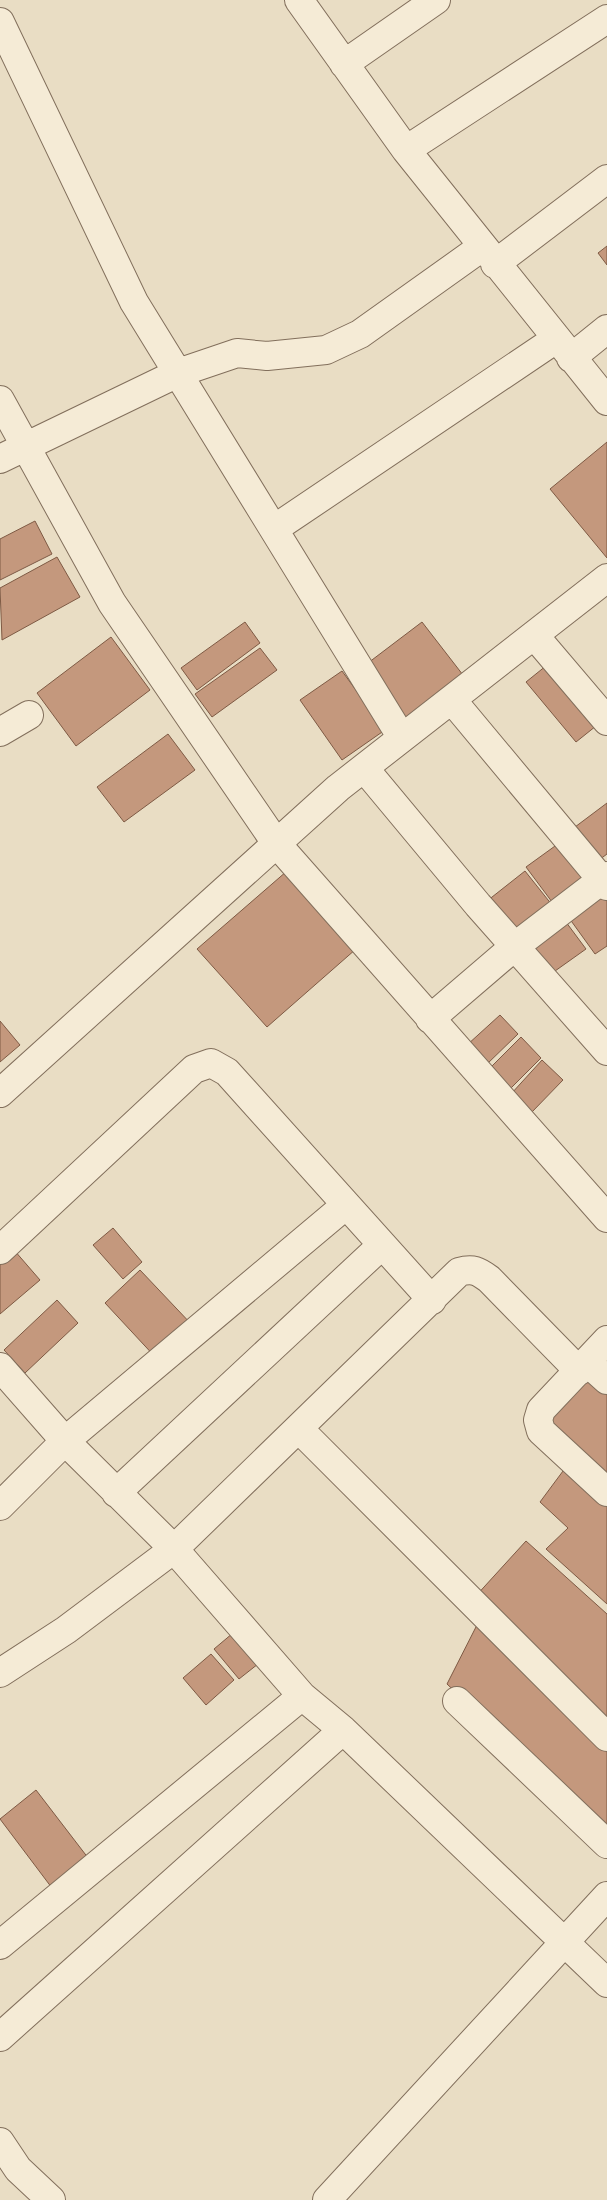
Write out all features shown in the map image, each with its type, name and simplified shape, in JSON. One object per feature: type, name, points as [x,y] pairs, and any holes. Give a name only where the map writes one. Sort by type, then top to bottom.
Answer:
[{"type":"street","points":[[299,0],[406,150],[607,402]]},
{"type":"street","points":[[344,64],[436,0]]},
{"type":"street","points":[[406,150],[607,19]]},
{"type":"street","points":[[0,22],[134,302],[402,738]]},
{"type":"street","points":[[0,459],[178,373],[237,353],[267,356],[326,350],[360,334],[489,255],[607,179]]},
{"type":"street","points":[[274,529],[563,349],[607,329]]},
{"type":"street","points":[[0,400],[112,603],[276,843],[607,1218]]},
{"type":"street","points":[[0,1093],[338,788],[607,578]]},
{"type":"street","points":[[534,635],[607,721]]},
{"type":"street","points":[[430,1019],[514,947],[605,880],[452,700]]},
{"type":"street","points":[[0,732],[28,715]]},
{"type":"street","points":[[364,768],[514,947],[607,1051]]},
{"type":"street","points":[[0,1250],[194,1069],[211,1063],[227,1072],[432,1300]]},
{"type":"street","points":[[0,1506],[65,1441],[346,1205]]},
{"type":"street","points":[[116,1493],[382,1245]]},
{"type":"street","points":[[0,1673],[66,1630],[174,1549],[459,1272],[470,1269],[477,1270],[489,1279],[591,1371]]},
{"type":"street","points":[[607,1340],[591,1371],[541,1410],[538,1420],[541,1431],[607,1492]]},
{"type":"street","points":[[4,1380],[174,1549],[302,1696],[343,1730],[607,1984]]},
{"type":"street","points":[[299,1428],[607,1737]]},
{"type":"street","points":[[0,1945],[302,1696]]},
{"type":"street","points":[[457,1701],[607,1844]]},
{"type":"street","points":[[0,2037],[343,1730]]},
{"type":"street","points":[[327,2200],[607,1896]]},
{"type":"street","points":[[1,2145],[18,2169],[51,2200]]},
{"type":"building","points":[[607,246],[607,265],[598,253]]},
{"type":"building","points":[[607,442],[607,558],[550,489]]},
{"type":"building","points":[[35,521],[52,554],[0,580],[0,539]]},
{"type":"building","points":[[57,557],[80,597],[2,640],[0,588]]},
{"type":"building","points":[[245,622],[260,643],[197,690],[181,668]]},
{"type":"building","points":[[422,622],[463,675],[405,720],[364,666]]},
{"type":"building","points":[[111,637],[150,690],[76,746],[37,693]]},
{"type":"building","points":[[260,648],[277,670],[212,717],[195,694]]},
{"type":"building","points":[[552,661],[601,722],[576,742],[526,682]]},
{"type":"building","points":[[342,671],[385,730],[342,760],[300,700]]},
{"type":"building","points":[[168,734],[195,770],[124,822],[97,787]]},
{"type":"building","points":[[607,803],[607,854],[595,863],[571,830]]},
{"type":"building","points":[[562,841],[595,883],[558,910],[526,867]]},
{"type":"building","points":[[287,871],[356,949],[267,1027],[197,949]]},
{"type":"building","points":[[525,871],[556,910],[518,941],[487,901]]},
{"type":"building","points":[[598,886],[607,898],[607,946],[595,954],[564,911]]},
{"type":"building","points":[[560,914],[586,949],[548,976],[523,941]]},
{"type":"building","points":[[500,1015],[518,1034],[486,1065],[467,1045]]},
{"type":"building","points":[[0,1021],[20,1045],[0,1062]]},
{"type":"building","points":[[521,1037],[541,1058],[508,1091],[488,1070]]},
{"type":"building","points":[[542,1060],[563,1080],[531,1113],[511,1094]]},
{"type":"building","points":[[113,1228],[142,1262],[123,1279],[93,1245]]},
{"type":"building","points":[[14,1250],[40,1280],[0,1314],[0,1262]]},
{"type":"building","points":[[140,1270],[194,1327],[158,1360],[105,1303]]},
{"type":"building","points":[[57,1300],[78,1323],[25,1373],[4,1350]]},
{"type":"building","points":[[593,1371],[607,1384],[607,1484],[546,1424]]},
{"type":"building","points":[[566,1467],[607,1506],[607,1604],[546,1549],[568,1528],[540,1502]]},
{"type":"building","points":[[526,1541],[607,1614],[607,1725],[474,1598]]},
{"type":"building","points":[[479,1621],[607,1746],[607,1836],[447,1684]]},
{"type":"building","points":[[233,1633],[258,1664],[239,1679],[214,1649]]},
{"type":"building","points":[[211,1654],[234,1680],[206,1705],[183,1678]]},
{"type":"building","points":[[36,1790],[92,1863],[55,1892],[0,1819]]}]
